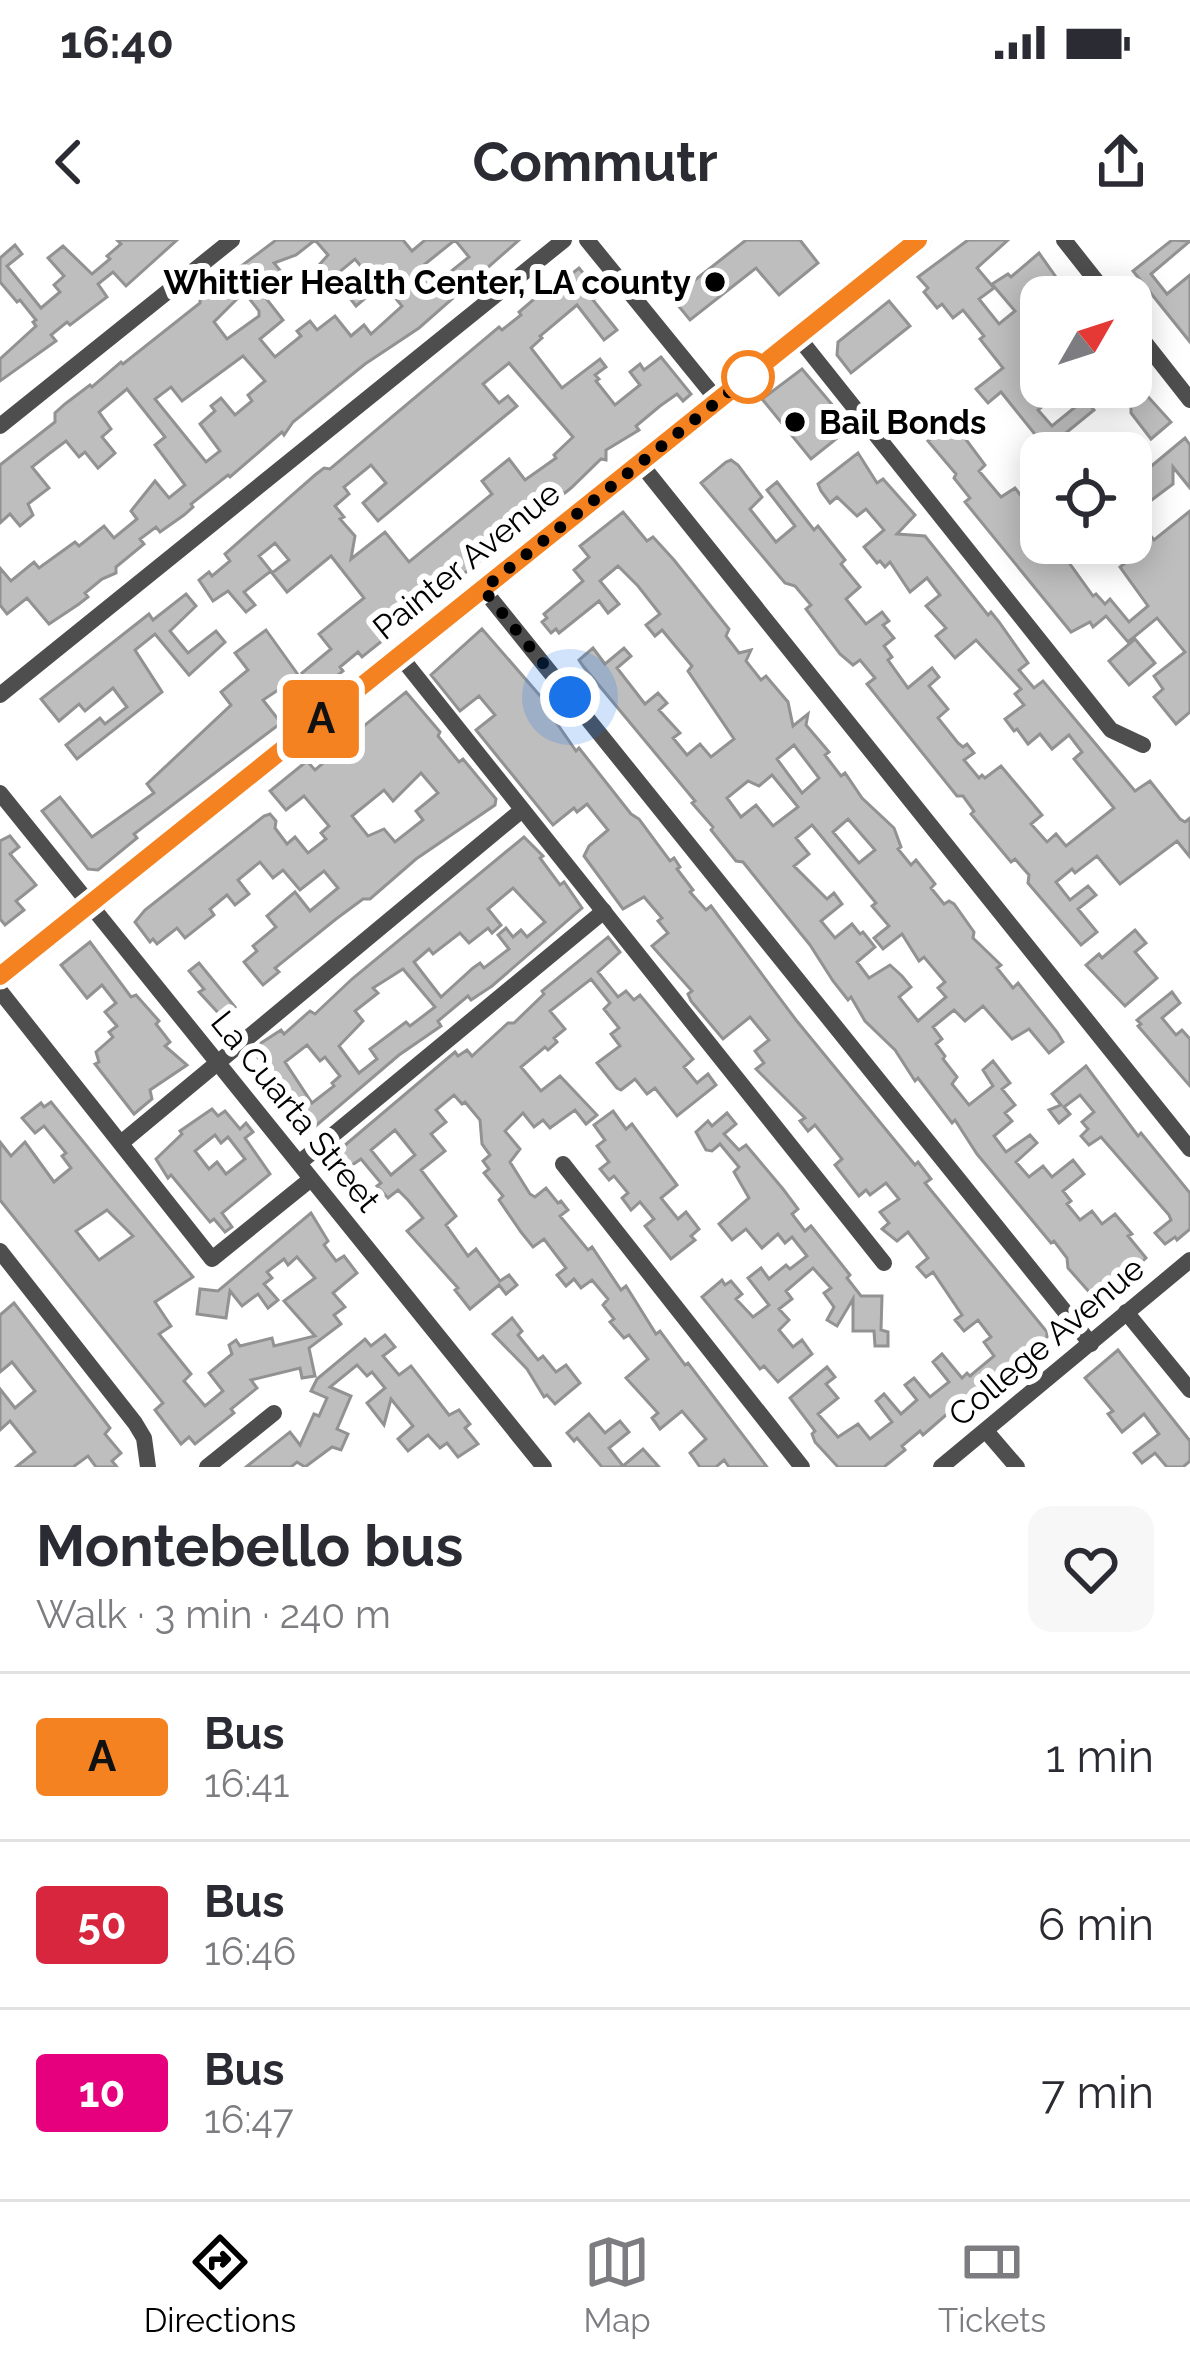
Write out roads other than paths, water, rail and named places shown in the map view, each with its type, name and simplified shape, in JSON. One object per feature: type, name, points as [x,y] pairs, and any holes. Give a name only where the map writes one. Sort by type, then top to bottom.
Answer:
[{"type":"main road","name":"Painter Avenue","points":[[0,976],[918,240]]},
{"type":"street","points":[[0,426],[232,240]]},
{"type":"street","points":[[0,695],[564,240]]},
{"type":"street","points":[[587,240],[718,401]]},
{"type":"street","points":[[1064,240],[1092,276]]},
{"type":"street","points":[[798,337],[1111,730],[1142,745]]},
{"type":"street","points":[[1152,352],[1190,400]]},
{"type":"street","points":[[640,464],[1190,1149]]},
{"type":"street","points":[[483,589],[1090,1344]]},
{"type":"street","points":[[400,656],[884,1263]]},
{"type":"street","name":"La Cuarta Street","points":[[0,793],[544,1467]]},
{"type":"street","points":[[121,1143],[522,809]]},
{"type":"street","points":[[299,1162],[604,911]]},
{"type":"street","points":[[0,992],[212,1259],[311,1179]]},
{"type":"street","points":[[563,1164],[802,1467]]},
{"type":"street","points":[[0,1251],[135,1423],[144,1438],[148,1467]]},
{"type":"street","name":"College Avenue","points":[[941,1467],[1190,1260]]},
{"type":"street","points":[[1126,1312],[1190,1390]]},
{"type":"street","points":[[207,1467],[274,1413]]},
{"type":"street","points":[[986,1430],[1017,1467]]},
{"type":"place","name":"Whittier Health Center, LA county","points":[[715,282]]},
{"type":"place","name":"Bail Bonds","points":[[795,422]]}]
